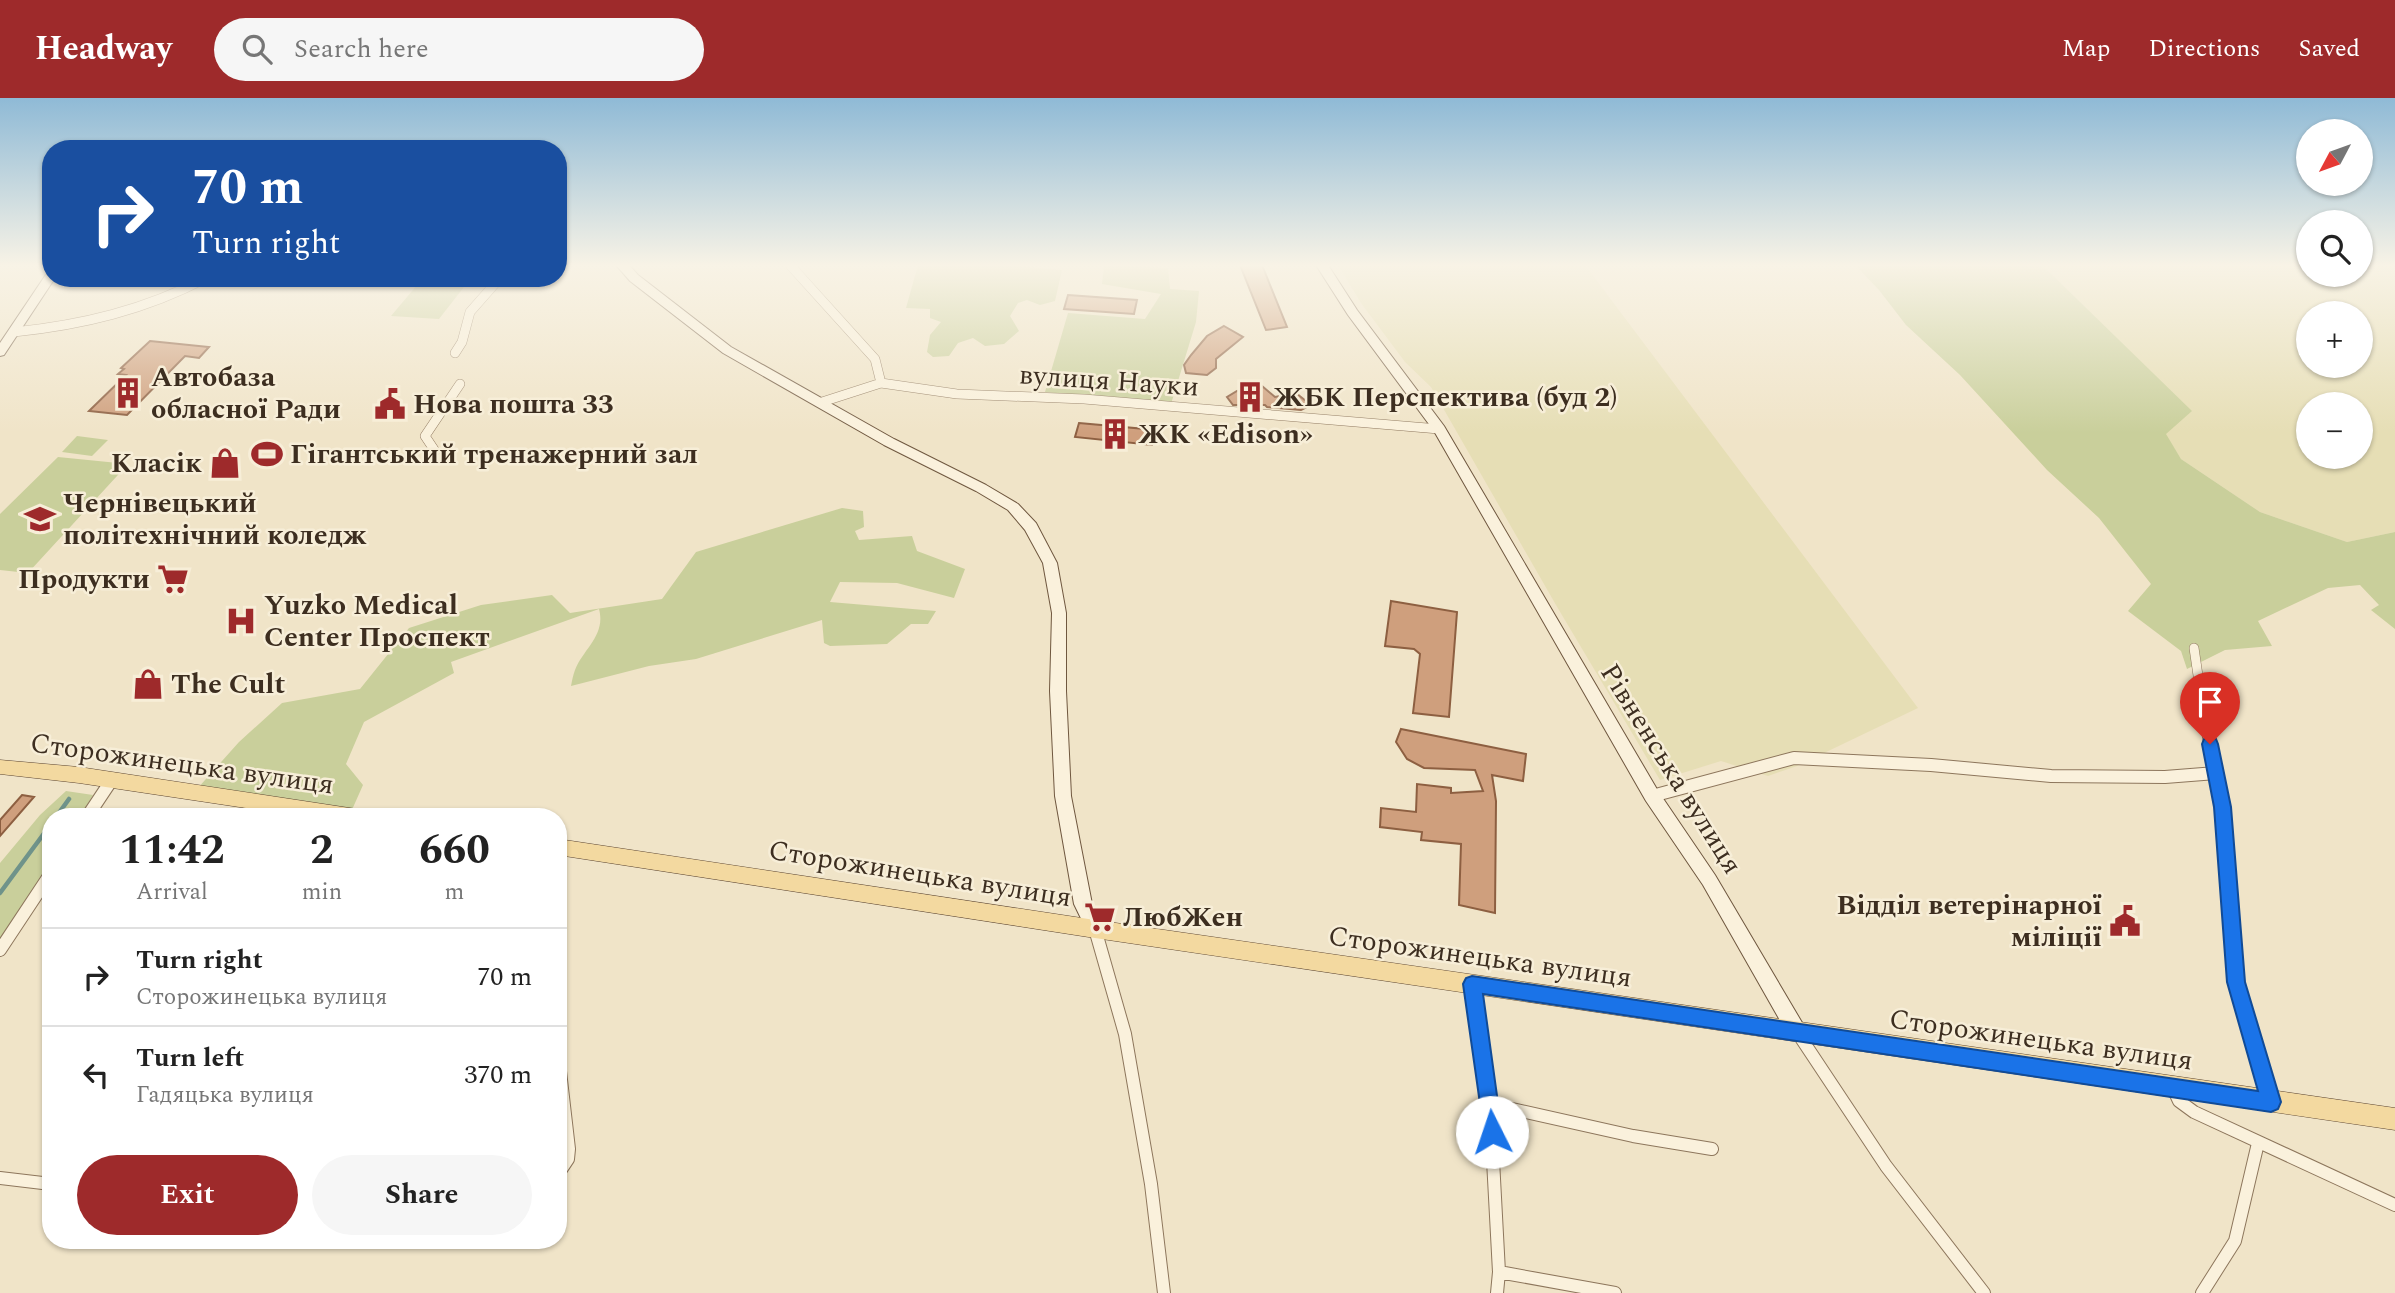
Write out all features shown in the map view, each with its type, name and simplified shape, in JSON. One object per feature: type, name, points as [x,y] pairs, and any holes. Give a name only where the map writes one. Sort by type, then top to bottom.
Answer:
[{"type":"main road","name":"Сторожинецька вулиця","points":[[0,767],[295,808]]},
{"type":"main road","name":"Сторожинецька вулиця","points":[[567,848],[1095,929],[2395,1119]]},
{"type":"street","points":[[0,352],[21,321]]},
{"type":"street","points":[[14,332],[36,331],[83,321]]},
{"type":"street","points":[[455,353],[462,342],[468,321]]},
{"type":"street","points":[[689,321],[727,350],[890,442],[1013,507],[1031,527],[1050,562],[1059,613],[1058,691],[1063,796],[1072,855],[1083,904],[1095,929],[1125,1034],[1151,1184],[1164,1293]]},
{"type":"street","points":[[840,321],[875,359],[881,383]]},
{"type":"street","name":"Рівненська вулиця","points":[[1358,321],[1439,429],[1652,796],[1709,880],[1838,1098],[1934,1232],[1984,1293]]},
{"type":"street","name":"вулиця Науки","points":[[822,402],[881,383],[957,394],[1084,400],[1439,429]]},
{"type":"street","points":[[435,451],[425,436],[460,384]]},
{"type":"street","points":[[2194,648],[2205,724],[2223,807],[2236,982],[2271,1102]]},
{"type":"street","points":[[1652,796],[1794,758],[1931,765],[2050,776],[2165,777],[2216,772]]},
{"type":"street","points":[[93,808],[111,781]]},
{"type":"street","points":[[0,950],[42,887]]},
{"type":"street","points":[[1472,984],[1490,1104],[1499,1272],[1497,1293]]},
{"type":"street","points":[[2173,1088],[2179,1101],[2194,1112],[2395,1205]]},
{"type":"street","points":[[1490,1104],[1633,1136],[1712,1149]]},
{"type":"street","points":[[567,1132],[567,1160]]},
{"type":"street","points":[[2202,1293],[2235,1241],[2258,1143]]},
{"type":"street","points":[[0,1178],[42,1183]]},
{"type":"street","points":[[1499,1272],[1615,1293]]},
{"type":"shaded area","points":[[1374,321],[1627,321],[1918,708],[1797,766],[1768,776],[1721,761],[1660,780],[1431,387],[1405,362]]},
{"type":"shaded area","points":[[2099,321],[2296,321],[2296,378],[2373,378],[2373,321],[2395,321],[2395,532],[2347,542],[2260,512],[2181,459],[2165,434],[2191,411]]},
{"type":"green space","points":[[938,321],[1013,321],[1019,331],[1004,344],[985,346],[973,338],[958,343],[949,356],[933,357],[927,352],[930,335],[941,322]]},
{"type":"green space","points":[[1066,321],[1196,321],[1171,404],[1045,392]]},
{"type":"green space","points":[[1903,321],[2099,321],[2192,411],[2166,434],[2181,459],[2260,512],[2347,542],[2395,532],[2395,629],[2371,610],[2379,605],[2360,585],[2328,588],[2258,621],[2272,646],[2225,650],[2187,669],[2181,651],[2128,611],[2151,584],[2099,518],[2047,470],[1960,375]]},
{"type":"green space","points":[[77,436],[108,440],[92,456],[62,452]]},
{"type":"green space","points":[[58,457],[128,464],[28,573],[0,570],[0,514]]},
{"type":"green space","points":[[842,508],[863,511],[864,527],[855,531],[859,540],[912,536],[917,551],[965,569],[954,598],[897,583],[840,582],[830,602],[936,611],[928,624],[911,624],[887,644],[830,646],[824,643],[822,620],[696,659],[649,666],[571,686],[579,662],[597,634],[599,609],[451,662],[454,673],[364,722],[346,764],[363,785],[353,808],[324,808],[197,789],[239,742],[282,703],[360,689],[409,628],[481,605],[552,595],[570,613],[662,599],[696,552]]},
{"type":"green space","points":[[66,791],[93,795],[85,808],[48,808]]},
{"type":"green space","points":[[42,813],[42,877],[0,943],[0,863]]},
{"type":"building","points":[[1262,321],[1284,321],[1287,327],[1266,330]]},
{"type":"building","points":[[1224,326],[1243,337],[1216,359],[1216,368],[1207,375],[1186,373],[1184,365],[1191,355],[1207,336]]},
{"type":"building","name":"Автобаза обласної Ради","points":[[150,341],[209,347],[199,358],[185,356],[127,415],[89,411],[126,375],[118,374],[124,369],[121,368]]},
{"type":"building","points":[[1262,386],[1275,397],[1296,393],[1311,405],[1301,410],[1265,405],[1233,405],[1227,397],[1237,391]]},
{"type":"building","name":"ЖК «Edison»","points":[[1079,423],[1156,430],[1152,445],[1075,437]]},
{"type":"building","points":[[1391,601],[1457,612],[1449,717],[1413,713],[1420,654],[1414,649],[1385,646]]},
{"type":"building","points":[[1401,729],[1526,754],[1523,781],[1492,775],[1496,801],[1495,913],[1459,905],[1461,844],[1421,840],[1422,832],[1380,827],[1381,808],[1416,812],[1417,784],[1451,788],[1451,793],[1483,791],[1475,770],[1424,768],[1407,759],[1396,742]]},
{"type":"building","points":[[22,795],[34,797],[0,836],[0,820]]},
{"type":"waterway","points":[[62,808],[69,799]]},
{"type":"waterway","points":[[0,893],[42,836]]},
{"type":"place","name":"Автобаза обласної Ради","points":[[128,393]]},
{"type":"place","name":"ЖБК Перспектива (буд 2)","points":[[1250,397]]},
{"type":"place","name":"Нова пошта 33","points":[[390,404]]},
{"type":"place","name":"ЖК «Edison»","points":[[1115,434]]},
{"type":"place","name":"Гігантський тренажерний зал","points":[[267,454]]},
{"type":"place","name":"Класік","points":[[225,463]]},
{"type":"place","name":"Чернівецький політехнічний коледж","points":[[40,519]]},
{"type":"place","name":"Продукти","points":[[173,579]]},
{"type":"place","name":"Yuzko Medical Center Проспект","points":[[241,621]]},
{"type":"place","name":"The Cult","points":[[148,684]]},
{"type":"place","name":"ЛюбЖен","points":[[1100,917]]},
{"type":"place","name":"Відділ ветерінарної міліції","points":[[2125,921]]},
{"type":"route","points":[[1492,1132],[1472,984],[2271,1102],[2236,982],[2223,807],[2210,744]]}]
